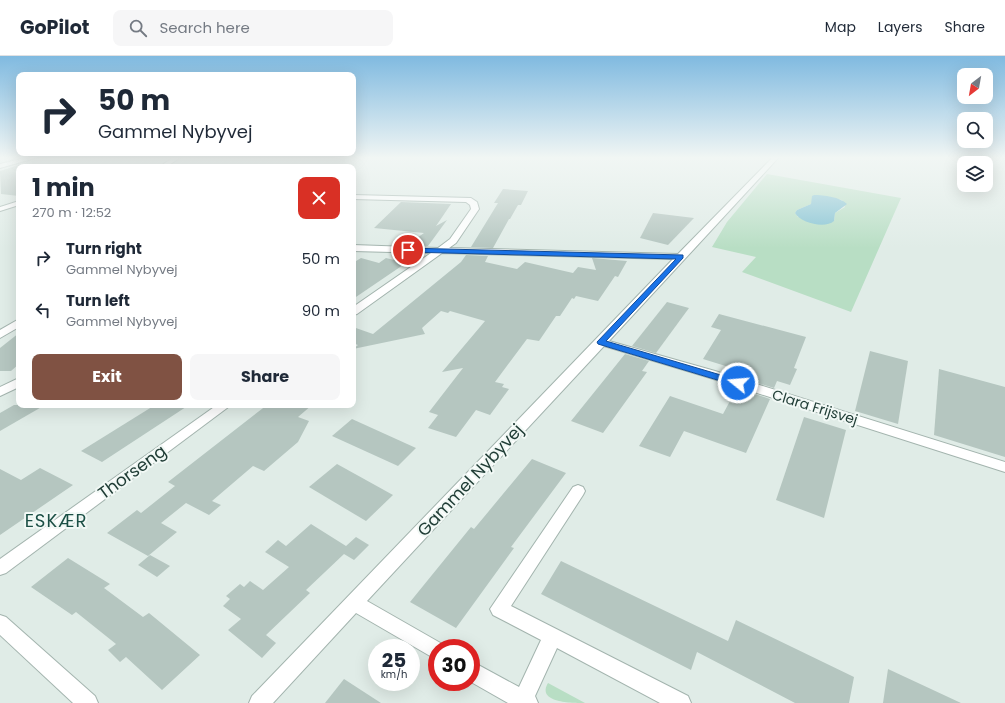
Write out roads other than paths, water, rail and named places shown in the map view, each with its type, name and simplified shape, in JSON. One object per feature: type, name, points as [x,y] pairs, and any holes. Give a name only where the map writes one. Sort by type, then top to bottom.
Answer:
[{"type":"street","name":"Gammel Nybyvej","points":[[259,703],[747,187]]},
{"type":"street","points":[[356,197],[468,200],[474,204],[475,209],[453,241],[356,310]]},
{"type":"street","points":[[0,209],[16,204]]},
{"type":"street","points":[[356,248],[681,257]]},
{"type":"street","points":[[0,335],[16,324]]},
{"type":"street","name":"Clara Frijsvej","points":[[601,342],[711,374],[1005,467]]},
{"type":"street","points":[[0,392],[16,384]]},
{"type":"street","name":"Thorseng","points":[[0,568],[221,408]]},
{"type":"street","points":[[578,491],[499,609],[552,638],[680,703]]},
{"type":"street","points":[[354,603],[428,647]]},
{"type":"street","points":[[0,622],[88,703]]},
{"type":"street","points":[[480,677],[519,701],[552,638]]},
{"type":"water","points":[[812,196],[836,198],[847,204],[835,213],[834,221],[825,225],[813,224],[802,220],[795,213],[797,210],[811,204]]},
{"type":"district","name":"ESKÆR","points":[[56,521]]}]
